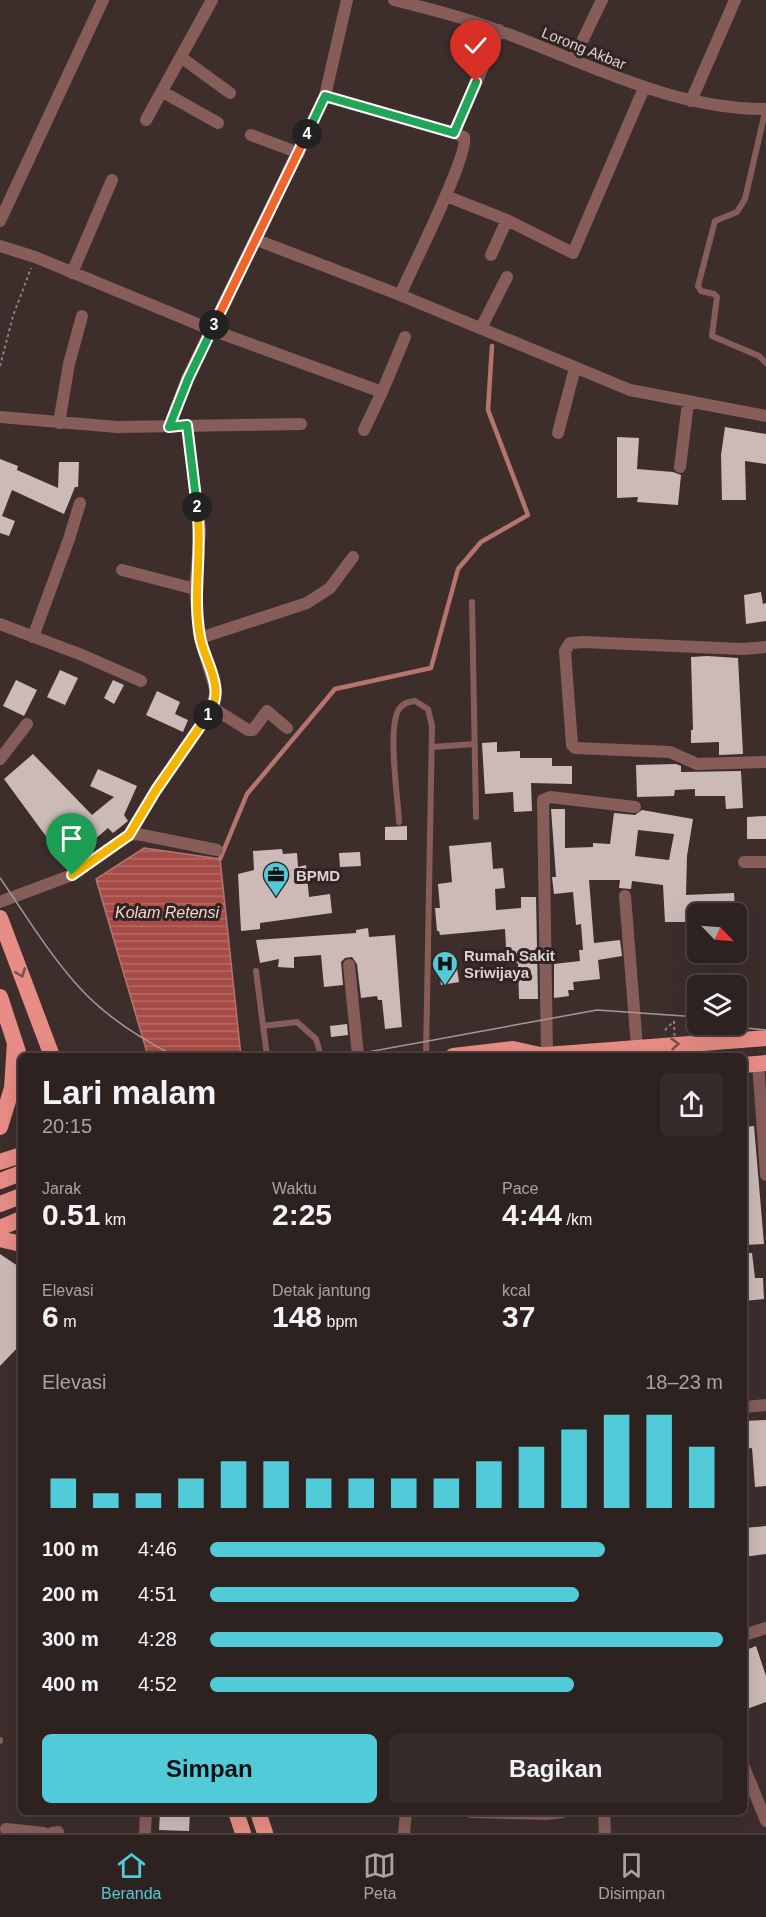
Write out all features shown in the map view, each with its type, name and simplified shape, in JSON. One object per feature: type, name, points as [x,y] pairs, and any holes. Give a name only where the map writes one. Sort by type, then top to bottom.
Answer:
[{"type":"highway","points":[[0,918],[50,1050]]},
{"type":"highway","points":[[0,997],[18,1053]]},
{"type":"highway","points":[[564,1053],[766,1038]]},
{"type":"highway","points":[[0,1127],[15,1042]]},
{"type":"highway","points":[[479,1053],[513,1049],[531,1053]]},
{"type":"highway","points":[[0,1162],[18,1156]]},
{"type":"highway","points":[[0,1181],[18,1174]]},
{"type":"highway","points":[[0,1204],[18,1197]]},
{"type":"highway","points":[[0,1228],[18,1220]]},
{"type":"highway","points":[[0,1239],[18,1244]]},
{"type":"highway","points":[[237,1815],[243,1833]]},
{"type":"highway","points":[[259,1815],[265,1833]]},
{"type":"street","points":[[0,221],[103,0]]},
{"type":"street","points":[[146,120],[212,0]]},
{"type":"street","points":[[169,427],[188,379],[325,96],[347,0]]},
{"type":"street","name":"Lorong Akbar","points":[[394,0],[413,2],[499,30],[644,88],[724,108],[766,109]]},
{"type":"street","points":[[573,60],[602,0]]},
{"type":"street","points":[[691,101],[735,0]]},
{"type":"street","points":[[454,133],[499,30]]},
{"type":"street","points":[[182,58],[230,93]]},
{"type":"street","points":[[446,196],[507,219],[573,253],[644,88]]},
{"type":"street","points":[[163,92],[218,123]]},
{"type":"street","points":[[325,96],[464,137],[466,144],[446,196],[400,295]]},
{"type":"street","points":[[251,135],[299,153]]},
{"type":"street","points":[[72,273],[112,180]]},
{"type":"street","points":[[491,255],[507,219]]},
{"type":"street","points":[[257,240],[400,295],[630,390],[688,403],[766,416]]},
{"type":"street","points":[[0,246],[35,257],[212,330],[382,392]]},
{"type":"street","points":[[481,328],[507,277]]},
{"type":"street","points":[[59,423],[69,364],[82,316]]},
{"type":"street","points":[[364,430],[405,337]]},
{"type":"street","points":[[558,433],[575,368]]},
{"type":"street","points":[[680,467],[688,403]]},
{"type":"street","points":[[0,417],[117,427],[302,424]]},
{"type":"street","points":[[0,902],[72,875],[129,835],[156,790],[213,708],[216,692],[213,675],[200,638],[195,588],[200,531],[187,425]]},
{"type":"street","points":[[33,637],[80,503]]},
{"type":"street","points":[[200,638],[307,603],[330,588],[353,557]]},
{"type":"street","points":[[122,570],[195,588]]},
{"type":"street","points":[[0,624],[141,681]]},
{"type":"street","points":[[766,647],[742,649],[584,642],[570,643],[565,651],[572,745],[575,748],[670,752],[697,764],[766,762]]},
{"type":"street","points":[[213,708],[248,730],[254,728],[267,711],[287,728]]},
{"type":"street","points":[[0,759],[27,724]]},
{"type":"street","points":[[540,1053],[543,800],[549,798],[635,807]]},
{"type":"street","points":[[129,835],[137,834],[218,850]]},
{"type":"street","points":[[744,862],[766,862]]},
{"type":"street","points":[[625,896],[637,1047]]},
{"type":"street","points":[[349,965],[358,1053]]},
{"type":"street","points":[[756,1064],[766,1175]]},
{"type":"street","points":[[747,1407],[766,1405]]},
{"type":"street","points":[[747,1634],[766,1628]]},
{"type":"street","points":[[747,1774],[766,1821]]},
{"type":"street","points":[[145,1833],[146,1815]]},
{"type":"street","points":[[404,1833],[406,1815]]},
{"type":"street","points":[[604,1815],[605,1833]]},
{"type":"street","points":[[6,1827],[44,1833]]},
{"type":"street","points":[[52,1833],[58,1832]]},
{"type":"lane","points":[[766,109],[745,199],[737,212],[715,221],[699,288],[717,297],[713,337],[759,356],[766,363]]},
{"type":"lane","points":[[472,602],[477,817]]},
{"type":"lane","points":[[399,822],[393,724],[399,708],[415,700],[428,709],[432,726],[426,1053]]},
{"type":"lane","points":[[432,747],[475,744]]},
{"type":"lane","points":[[256,971],[267,1053]]},
{"type":"lane","points":[[263,1026],[297,1022],[316,1039],[320,1053]]},
{"type":"path","points":[[0,366],[13,316],[35,257]]},
{"type":"path","points":[[674,1021],[675,1053]]},
{"type":"water","name":"Kolam Retensi","points":[[144,848],[220,859],[241,1053],[147,1053],[96,879]]},
{"type":"building","points":[[725,427],[766,434],[766,464],[745,461],[746,500],[722,500],[721,455]]},
{"type":"building","points":[[617,437],[639,438],[637,469],[673,472],[681,475],[678,505],[637,502],[638,497],[617,498]]},
{"type":"building","points":[[0,459],[18,466],[17,470],[58,488],[59,462],[79,462],[78,487],[75,487],[64,514],[12,490],[2,516],[15,521],[9,536],[0,533]]},
{"type":"building","points":[[761,592],[763,604],[766,603],[766,621],[746,624],[744,595]]},
{"type":"building","points":[[691,657],[738,658],[743,754],[719,755],[719,742],[691,743],[691,730],[693,730]]},
{"type":"building","points":[[60,670],[78,678],[65,705],[47,697]]},
{"type":"building","points":[[16,680],[37,690],[24,716],[3,706]]},
{"type":"building","points":[[113,680],[124,685],[114,704],[104,698]]},
{"type":"building","points":[[157,691],[180,702],[175,714],[188,720],[183,732],[146,715]]},
{"type":"building","points":[[497,742],[497,752],[520,751],[520,758],[552,758],[552,766],[572,766],[572,784],[531,783],[532,811],[514,812],[513,792],[485,794],[482,743]]},
{"type":"building","points":[[33,754],[92,815],[114,797],[90,786],[98,769],[137,786],[124,815],[128,821],[113,833],[108,828],[94,840],[87,831],[59,854],[4,779]]},
{"type":"building","points":[[676,764],[681,766],[681,772],[741,771],[743,808],[726,809],[725,796],[695,796],[695,789],[675,790],[674,796],[637,797],[636,765]]},
{"type":"building","points":[[551,809],[565,809],[565,848],[593,847],[593,843],[610,844],[614,813],[635,815],[642,810],[693,819],[687,856],[686,895],[734,893],[735,903],[687,903],[687,922],[665,922],[663,885],[632,881],[631,889],[619,888],[620,880],[589,880],[594,943],[620,940],[622,956],[598,960],[600,979],[573,982],[574,990],[568,990],[569,996],[554,998],[554,964],[580,961],[579,950],[583,950],[581,924],[576,925],[573,892],[554,894],[552,877],[556,877]],"holes":[[[638,830],[674,834],[669,860],[635,856]]]},
{"type":"building","points":[[766,816],[766,839],[747,839],[747,817]]},
{"type":"building","points":[[407,826],[407,840],[385,840],[385,827]]},
{"type":"building","points":[[491,842],[493,869],[503,868],[505,888],[495,889],[496,910],[521,908],[521,897],[536,897],[538,999],[519,999],[518,963],[507,964],[505,929],[440,935],[437,931],[435,908],[440,908],[438,884],[452,882],[449,846]]},
{"type":"building","points":[[282,849],[283,854],[297,853],[298,867],[306,865],[309,897],[330,894],[332,913],[260,923],[260,929],[241,931],[238,874],[254,870],[253,851]]},
{"type":"building","points":[[360,852],[361,866],[340,867],[339,853]]},
{"type":"building","points":[[368,928],[369,937],[395,935],[402,1027],[385,1029],[382,1000],[378,1000],[377,996],[361,998],[357,964],[352,957],[345,958],[341,962],[343,985],[324,987],[321,955],[294,957],[294,968],[278,967],[279,959],[260,963],[256,940],[356,933],[356,930]]},
{"type":"building","points":[[456,961],[459,982],[441,985],[438,962]]},
{"type":"building","points":[[347,1024],[348,1035],[331,1037],[330,1026]]},
{"type":"building","points":[[754,1126],[764,1244],[747,1245],[747,1127]]},
{"type":"building","points":[[747,1253],[752,1253],[755,1278],[763,1278],[764,1299],[747,1301]]},
{"type":"building","points":[[0,1254],[18,1266],[18,1347],[0,1366]]},
{"type":"building","points":[[766,1420],[766,1486],[755,1487],[752,1448],[747,1449],[747,1421]]},
{"type":"building","points":[[766,1526],[766,1554],[747,1557],[747,1528]]},
{"type":"building","points":[[756,1646],[766,1676],[766,1702],[747,1709],[748,1657],[747,1650]]},
{"type":"building","points":[[160,1815],[190,1815],[189,1831],[159,1830]]},
{"type":"waterway","points":[[220,859],[247,794],[335,689],[431,668],[458,569],[481,542],[528,515],[488,410],[492,346]]},
{"type":"tram line","points":[[0,878],[57,961],[88,997],[124,1026],[169,1053]]},
{"type":"tram line","points":[[362,1053],[597,1010],[687,1016]]},
{"type":"tram line","points":[[747,1028],[766,1030]]},
{"type":"place","name":"BPMD","points":[[276,898]]},
{"type":"place","name":"Rumah Sakit Sriwijaya","points":[[445,987]]},
{"type":"route","points":[[72,875],[129,835],[156,790],[213,708],[216,692],[213,675],[200,638],[195,588],[200,531],[187,425],[169,427],[188,379],[325,96],[454,133],[476,82]]}]
